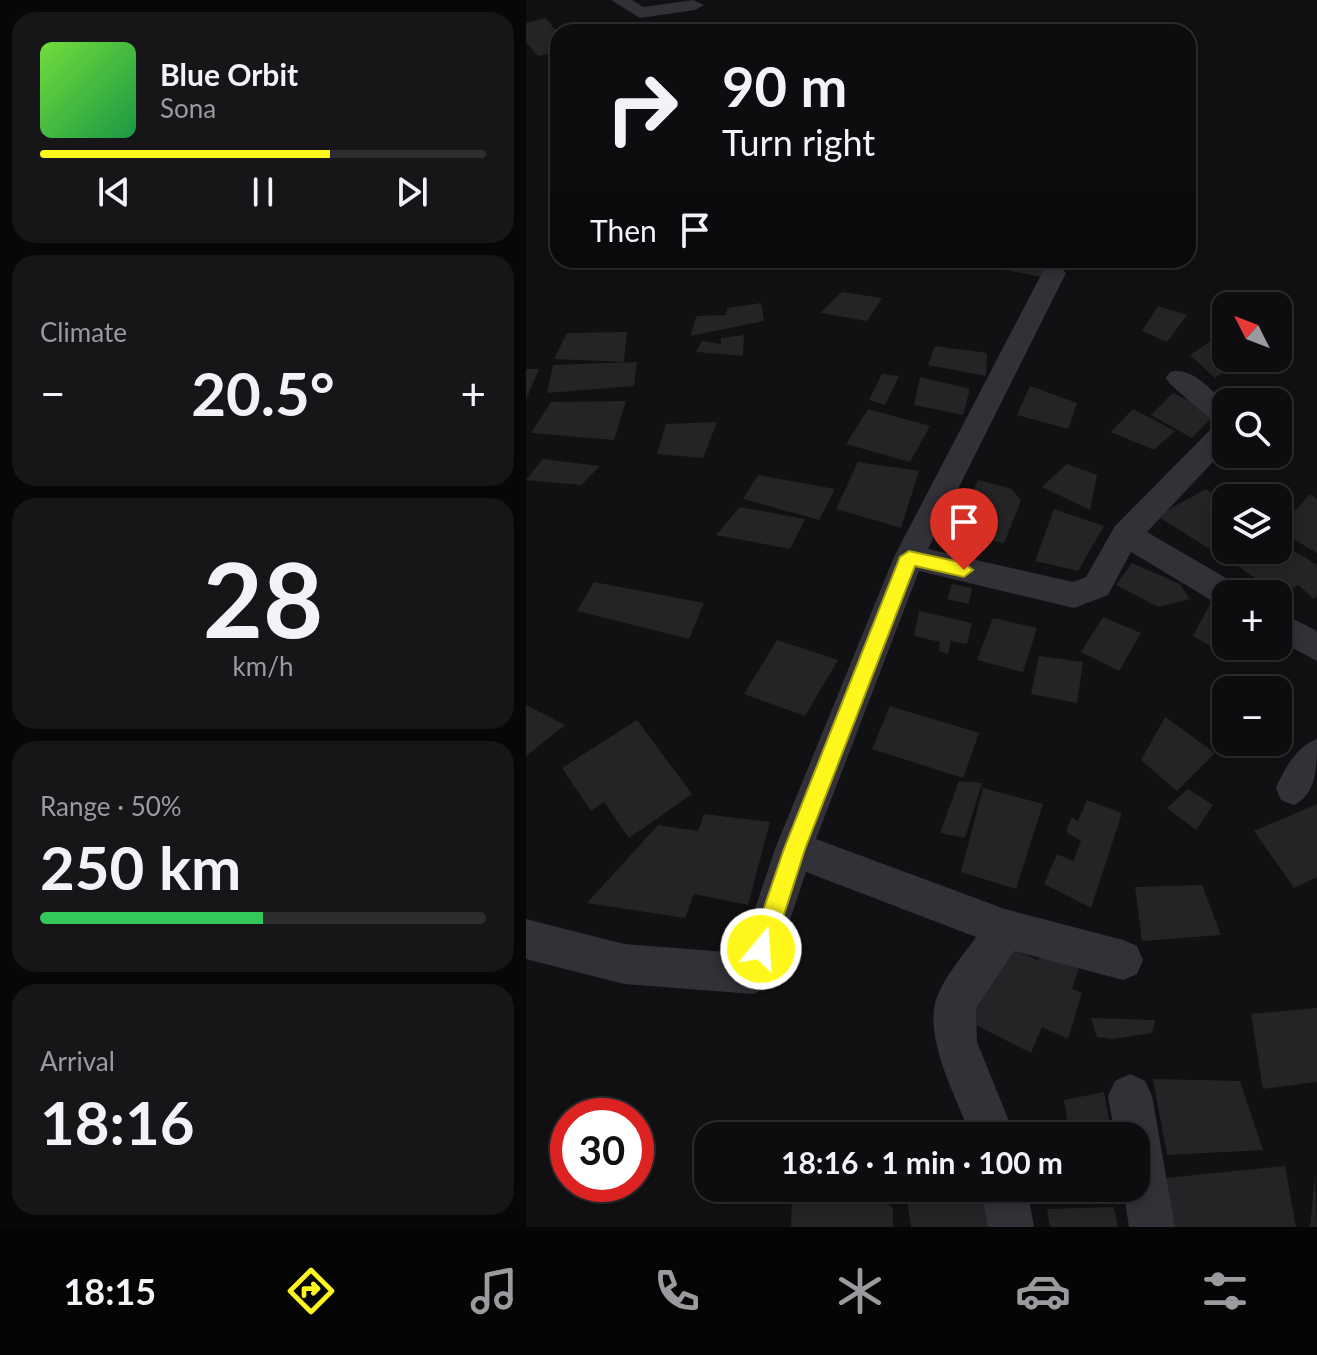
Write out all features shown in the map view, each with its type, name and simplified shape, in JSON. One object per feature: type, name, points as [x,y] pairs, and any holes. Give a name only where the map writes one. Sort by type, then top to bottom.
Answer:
[{"type":"street","points":[[620,0],[640,13],[695,5]]},
{"type":"street","points":[[526,939],[624,964],[753,974],[794,849],[909,557],[1054,273]]},
{"type":"street","points":[[1179,378],[1212,406]]},
{"type":"street","points":[[909,557],[1074,595],[1097,586],[1126,534],[1212,445]]},
{"type":"street","points":[[1126,534],[1212,585]]},
{"type":"street","points":[[1292,632],[1317,647]]},
{"type":"street","points":[[1294,788],[1317,755]]},
{"type":"street","points":[[794,849],[1005,929],[1123,960]]},
{"type":"street","points":[[987,1122],[956,1042],[955,1003],[1005,929]]},
{"type":"street","points":[[1130,1096],[1152,1227]]},
{"type":"street","points":[[1007,1202],[1011,1227]]},
{"type":"building","points":[[546,18],[551,24],[550,54],[538,56],[526,42],[526,23]]},
{"type":"building","points":[[995,268],[1047,268],[1042,277]]},
{"type":"building","points":[[842,292],[882,298],[867,321],[820,313]]},
{"type":"building","points":[[761,303],[764,321],[690,336],[697,316],[726,315],[727,308]]},
{"type":"building","points":[[1158,306],[1187,315],[1167,342],[1142,331]]},
{"type":"building","points":[[627,332],[624,362],[554,359],[567,333]]},
{"type":"building","points":[[744,335],[743,356],[696,352],[702,341],[721,344],[721,338]]},
{"type":"building","points":[[1212,340],[1212,372],[1224,372],[1215,378],[1190,355]]},
{"type":"building","points":[[935,346],[987,353],[986,376],[928,365]]},
{"type":"building","points":[[637,362],[634,386],[547,393],[553,365]]},
{"type":"building","points":[[526,369],[539,369],[526,400]]},
{"type":"building","points":[[882,374],[899,376],[885,405],[869,400]]},
{"type":"building","points":[[920,377],[970,389],[963,415],[914,405]]},
{"type":"building","points":[[1030,386],[1077,403],[1068,429],[1017,415]]},
{"type":"building","points":[[1173,393],[1212,411],[1212,417],[1192,438],[1151,415]]},
{"type":"building","points":[[626,401],[614,440],[531,433],[551,402]]},
{"type":"building","points":[[868,409],[930,426],[910,462],[846,444]]},
{"type":"building","points":[[1133,409],[1175,431],[1154,450],[1111,432]]},
{"type":"building","points":[[717,422],[703,458],[657,454],[666,424]]},
{"type":"building","points":[[543,459],[600,466],[581,485],[526,480]]},
{"type":"building","points":[[858,462],[919,471],[901,528],[836,509]]},
{"type":"building","points":[[1067,464],[1097,475],[1090,510],[1042,487]]},
{"type":"building","points":[[758,475],[835,489],[819,520],[743,499]]},
{"type":"building","points":[[978,480],[1012,489],[1021,501],[1004,543],[954,535]]},
{"type":"building","points":[[1206,489],[1212,493],[1212,550],[1157,516]]},
{"type":"building","points":[[1310,494],[1317,499],[1317,553],[1292,538],[1292,514]]},
{"type":"building","points":[[740,507],[805,519],[790,549],[716,535]]},
{"type":"building","points":[[1054,509],[1104,526],[1078,571],[1035,561]]},
{"type":"building","points":[[1292,550],[1317,565],[1317,595],[1314,599],[1298,585],[1292,589],[1292,580],[1258,580],[1236,565],[1292,564]]},
{"type":"building","points":[[1132,563],[1180,584],[1190,599],[1158,607],[1116,585]]},
{"type":"building","points":[[594,582],[704,603],[689,639],[577,611]]},
{"type":"building","points":[[952,584],[972,588],[969,604],[947,599]]},
{"type":"building","points":[[1209,606],[1212,608],[1212,647],[1193,636]]},
{"type":"building","points":[[919,611],[972,623],[967,644],[951,641],[948,654],[939,651],[940,642],[914,636]]},
{"type":"building","points":[[1103,617],[1141,633],[1119,671],[1081,652]]},
{"type":"building","points":[[993,618],[1037,628],[1023,672],[977,660]]},
{"type":"building","points":[[777,640],[838,660],[805,716],[744,694]]},
{"type":"building","points":[[1039,656],[1083,662],[1077,703],[1031,694]]},
{"type":"building","points":[[526,705],[565,725],[526,756]]},
{"type":"building","points":[[890,706],[979,733],[963,778],[872,749]]},
{"type":"building","points":[[1165,717],[1212,751],[1212,756],[1177,791],[1141,760]]},
{"type":"building","points":[[637,720],[692,794],[629,838],[604,802],[591,811],[562,768]]},
{"type":"building","points":[[959,781],[982,783],[965,838],[940,833]]},
{"type":"building","points":[[983,788],[1043,804],[1016,889],[961,872]]},
{"type":"building","points":[[1188,789],[1213,805],[1196,830],[1167,808]]},
{"type":"building","points":[[1087,800],[1122,813],[1091,908],[1044,884],[1057,854],[1073,861],[1081,841],[1066,832],[1072,817],[1078,821]]},
{"type":"building","points":[[1317,804],[1317,877],[1294,888],[1254,831]]},
{"type":"building","points":[[704,814],[770,822],[748,905],[694,894],[685,918],[587,903],[658,825],[698,831]]},
{"type":"building","points":[[1202,885],[1221,935],[1142,941],[1135,887]]},
{"type":"building","points":[[1045,942],[1082,960],[1072,989],[1082,993],[1068,1039],[1042,1027],[1031,1053],[958,1016],[1005,947],[1038,960]]},
{"type":"building","points":[[1317,1008],[1317,1082],[1263,1089],[1251,1014]]},
{"type":"building","points":[[1091,1018],[1155,1020],[1152,1033],[1113,1039],[1097,1037]]},
{"type":"building","points":[[1153,1079],[1240,1081],[1263,1150],[1167,1155]]},
{"type":"building","points":[[1104,1092],[1109,1122],[1068,1122],[1064,1100]]},
{"type":"building","points":[[1285,1166],[1296,1227],[1170,1227],[1165,1178]]},
{"type":"building","points":[[1315,1176],[1317,1227],[1310,1227]]},
{"type":"building","points":[[792,1202],[886,1202],[893,1208],[893,1227],[791,1227]]},
{"type":"building","points":[[907,1202],[985,1202],[989,1227],[911,1227]]},
{"type":"building","points":[[1114,1207],[1118,1227],[1050,1227],[1047,1209]]},
{"type":"route","points":[[761,949],[794,849],[909,557],[964,570]]}]
